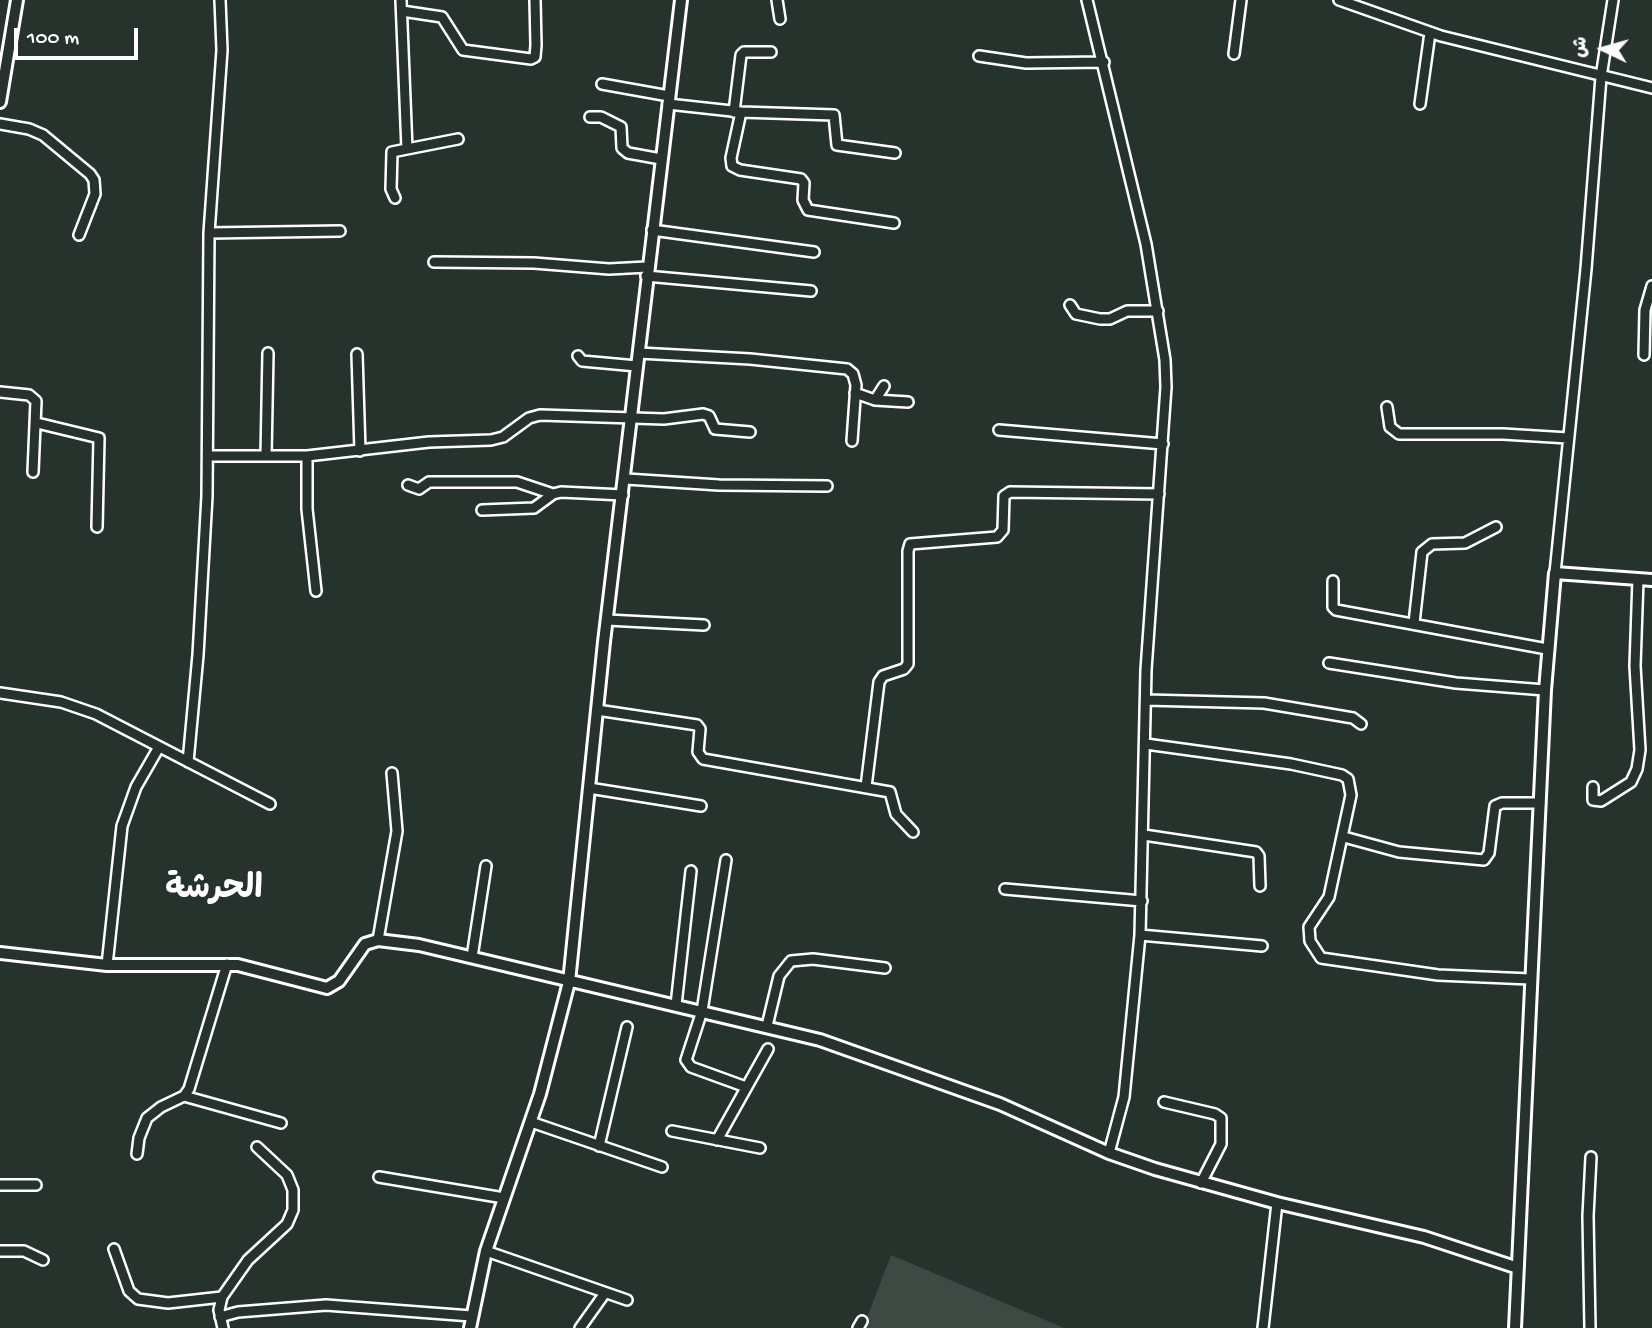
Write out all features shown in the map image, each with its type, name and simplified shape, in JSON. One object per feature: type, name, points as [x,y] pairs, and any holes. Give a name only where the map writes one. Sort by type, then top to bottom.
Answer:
[{"type":"street","points":[[0,102],[17,0]]},
{"type":"street","points":[[188,762],[198,655],[209,456],[209,233],[222,51],[220,0]]},
{"type":"street","points":[[401,0],[407,149]]},
{"type":"street","points":[[402,11],[442,17],[463,50],[531,59],[535,57],[536,0]]},
{"type":"street","points":[[470,1328],[486,1251],[531,1122],[569,982],[646,272],[681,0]]},
{"type":"street","points":[[777,0],[780,19]]},
{"type":"street","points":[[1087,0],[1146,244],[1166,360],[1146,700],[1140,935],[1124,1097],[1109,1153]]},
{"type":"street","points":[[1234,54],[1241,0]]},
{"type":"street","points":[[1340,0],[1430,33],[1601,78],[1652,88]]},
{"type":"street","points":[[1514,1328],[1547,649],[1586,268],[1601,78],[1613,0]]},
{"type":"street","points":[[1420,104],[1430,33]]},
{"type":"street","points":[[771,52],[744,51],[741,55],[731,158],[736,169],[801,179],[803,200],[808,210],[894,223]]},
{"type":"street","points":[[979,55],[1026,63],[1104,62]]},
{"type":"street","points":[[602,84],[737,112],[834,115],[837,145],[895,153]]},
{"type":"street","points":[[590,117],[601,117],[621,127],[622,148],[628,153],[661,159]]},
{"type":"street","points":[[0,124],[29,129],[43,135],[90,174],[94,180],[95,194],[79,235]]},
{"type":"street","points":[[395,198],[391,189],[392,152],[458,139]]},
{"type":"street","points":[[652,230],[814,252]]},
{"type":"street","points":[[209,233],[340,231]]},
{"type":"street","points":[[434,262],[609,269],[811,291]]},
{"type":"street","points":[[1644,355],[1645,310],[1652,286]]},
{"type":"street","points":[[1070,304],[1076,314],[1100,319],[1111,319],[1127,311],[1158,311]]},
{"type":"street","points":[[639,353],[842,368],[853,374],[855,393],[852,441]]},
{"type":"street","points":[[266,456],[268,354]]},
{"type":"street","points":[[357,354],[360,451]]},
{"type":"street","points":[[578,356],[582,361],[637,366]]},
{"type":"street","points":[[875,400],[884,386]]},
{"type":"street","points":[[0,392],[33,397],[38,406],[33,472]]},
{"type":"street","points":[[855,393],[875,400],[908,402]]},
{"type":"street","points":[[1387,407],[1390,427],[1399,434],[1503,434],[1568,438]]},
{"type":"street","points":[[209,456],[307,456],[429,442],[497,439],[537,415],[632,419],[683,418],[703,414],[709,416],[715,429],[750,432]]},
{"type":"street","points":[[37,423],[99,438],[97,527]]},
{"type":"street","points":[[999,430],[1163,444]]},
{"type":"street","points":[[307,456],[307,509],[316,591]]},
{"type":"street","points":[[625,479],[827,486]]},
{"type":"street","points":[[408,485],[418,489],[429,482],[517,482],[553,494],[623,495]]},
{"type":"street","points":[[866,787],[879,682],[883,676],[904,670],[908,664],[910,544],[997,537],[1003,530],[1004,496],[1010,492],[1159,494]]},
{"type":"street","points":[[482,510],[534,508],[553,494]]},
{"type":"street","points":[[1414,623],[1420,558],[1426,546],[1465,543],[1496,527]]},
{"type":"street","points":[[1555,572],[1652,580]]},
{"type":"street","points":[[1593,787],[1594,801],[1608,798],[1631,782],[1637,769],[1640,750],[1635,666],[1638,579]]},
{"type":"street","points":[[1333,581],[1336,610],[1547,649]]},
{"type":"street","points":[[607,620],[704,625]]},
{"type":"street","points":[[1329,663],[1456,683],[1545,690]]},
{"type":"street","points":[[0,693],[77,706],[270,804]]},
{"type":"street","points":[[1146,700],[1264,702],[1353,718],[1361,724]]},
{"type":"street","points":[[597,710],[698,725],[698,752],[703,759],[890,792],[896,814],[913,832]]},
{"type":"street","points":[[1146,744],[1291,764],[1342,775],[1351,786],[1344,836],[1328,900],[1309,927],[1310,941],[1321,958],[1438,975],[1530,979]]},
{"type":"street","points":[[107,965],[122,826],[136,787],[159,747]]},
{"type":"street","points":[[378,940],[397,831],[391,773]]},
{"type":"street","points":[[589,788],[701,806]]},
{"type":"street","points":[[1344,836],[1399,852],[1484,860],[1489,853],[1495,806],[1502,803],[1540,803]]},
{"type":"street","points":[[1144,835],[1256,852],[1259,856],[1260,886]]},
{"type":"street","points":[[726,860],[702,1011],[687,1050],[687,1064],[746,1087]]},
{"type":"street","points":[[472,957],[486,866]]},
{"type":"street","points":[[676,1005],[691,871]]},
{"type":"street","points":[[1005,889],[1142,901]]},
{"type":"street","points":[[1140,935],[1262,946]]},
{"type":"street","points":[[0,953],[107,965],[228,964],[253,967],[327,988],[339,981],[365,944],[378,940],[405,942],[820,1040],[1000,1104],[1109,1153],[1201,1183],[1424,1237],[1515,1267]]},
{"type":"street","points":[[767,1026],[779,976],[792,961],[813,959],[885,968]]},
{"type":"street","points":[[138,1154],[139,1138],[148,1118],[160,1107],[184,1096],[192,1082],[228,964]]},
{"type":"street","points":[[599,1146],[627,1027]]},
{"type":"street","points":[[717,1140],[768,1049]]},
{"type":"street","points":[[184,1096],[281,1123]]},
{"type":"street","points":[[1164,1102],[1215,1114],[1221,1118],[1221,1144],[1201,1183]]},
{"type":"street","points":[[531,1122],[662,1167]]},
{"type":"street","points":[[672,1132],[760,1148]]},
{"type":"street","points":[[223,1328],[220,1317],[222,1297],[248,1261],[287,1224],[293,1210],[293,1190],[287,1175],[257,1147]]},
{"type":"street","points":[[1590,1328],[1588,1216],[1591,1157]]},
{"type":"street","points":[[379,1177],[504,1198]]},
{"type":"street","points":[[0,1185],[36,1185]]},
{"type":"street","points":[[1263,1328],[1277,1203]]},
{"type":"street","points":[[114,1249],[129,1291],[138,1299],[168,1304],[222,1297]]},
{"type":"street","points":[[0,1251],[24,1251],[43,1260]]},
{"type":"street","points":[[486,1251],[627,1300]]},
{"type":"street","points":[[580,1328],[605,1293]]},
{"type":"street","points":[[220,1317],[249,1311],[326,1305],[471,1315]]},
{"type":"shaded area","points":[[891,1255],[1064,1328],[863,1328]]},
{"type":"district","name":"الحرشة","points":[[214,892]]}]
